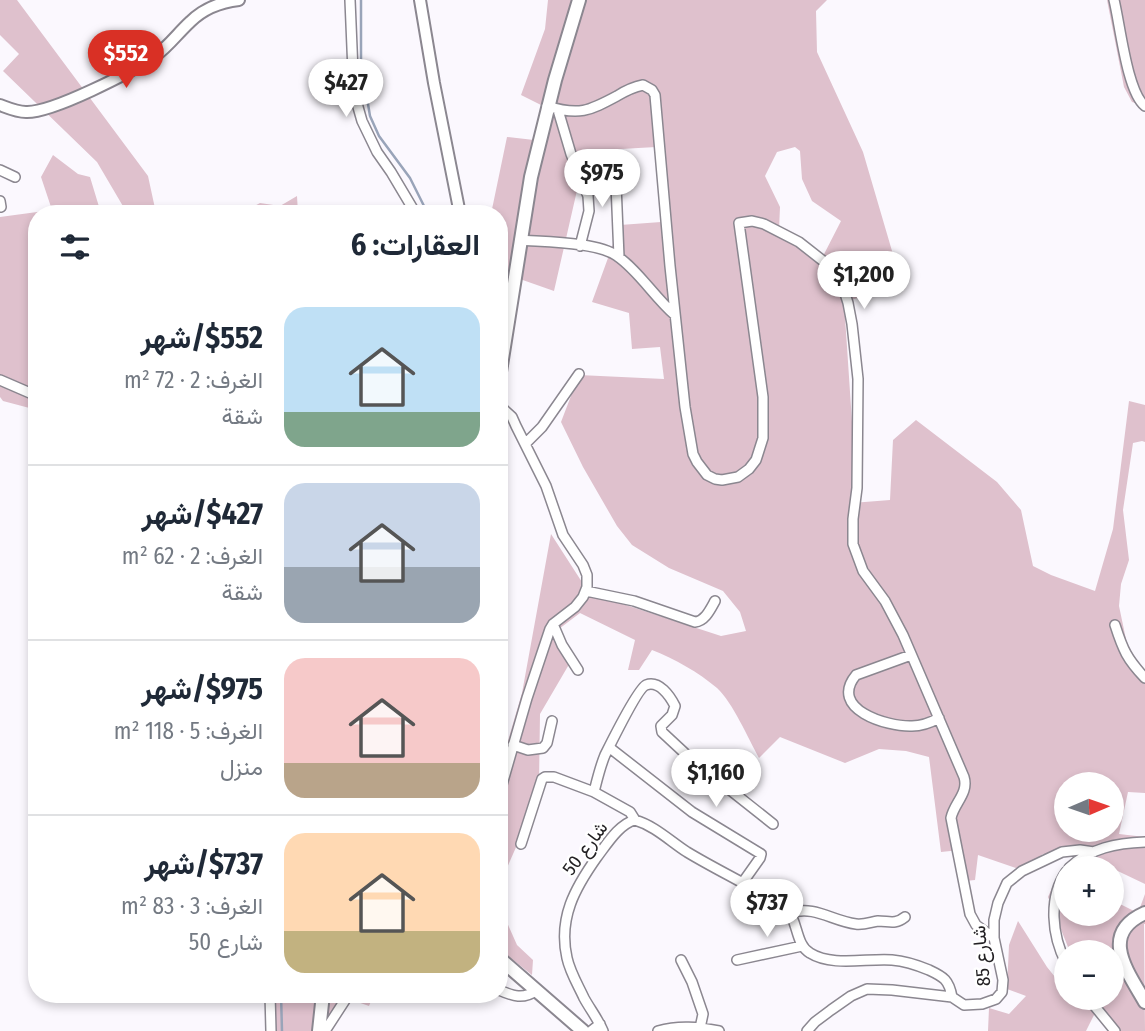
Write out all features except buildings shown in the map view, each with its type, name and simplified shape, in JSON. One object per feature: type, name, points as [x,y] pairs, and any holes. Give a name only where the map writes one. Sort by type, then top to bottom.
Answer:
[{"type":"main road","points":[[508,307],[533,164],[553,108],[579,0]]},
{"type":"main road","points":[[1145,913],[1131,920],[1119,942],[1119,951],[1125,967],[1145,1002]]},
{"type":"main road","points":[[508,966],[583,1031]]},
{"type":"main road","points":[[319,1031],[322,1003]]},
{"type":"street","points":[[0,105],[20,112],[33,112],[80,95],[157,55],[205,10],[239,0]]},
{"type":"street","points":[[350,0],[354,82],[362,121],[377,152],[411,205]]},
{"type":"street","points":[[420,0],[458,205]]},
{"type":"street","points":[[1114,0],[1130,78],[1138,99],[1145,106]]},
{"type":"street","points":[[580,246],[587,219],[588,196],[553,108],[586,111],[643,85],[652,90],[657,104],[663,195],[685,407],[697,462],[707,475],[715,479],[731,479],[744,474],[756,460],[763,438],[762,397],[740,223],[752,221],[764,224],[789,237],[813,252],[836,275],[848,303],[858,379],[853,544],[863,571],[889,609],[911,655],[966,783],[951,818],[970,914],[976,925],[995,938]]},
{"type":"street","points":[[615,160],[619,257]]},
{"type":"street","points":[[0,170],[15,177]]},
{"type":"street","points":[[520,240],[602,249],[619,257],[675,315]]},
{"type":"street","points":[[526,444],[542,427],[579,374]]},
{"type":"street","points":[[0,380],[28,392]]},
{"type":"street","points":[[508,413],[546,486],[563,535],[588,579],[586,591],[575,607],[553,624],[508,763]]},
{"type":"street","points":[[586,591],[634,601],[695,622],[704,617],[715,601]]},
{"type":"street","points":[[553,624],[562,645],[578,670]]},
{"type":"street","points":[[1115,625],[1130,662],[1145,678]]},
{"type":"street","points":[[911,655],[856,675],[849,687],[852,704],[871,718],[892,724],[922,725],[939,718]]},
{"type":"street","points":[[594,792],[605,755],[640,689],[646,685],[656,685],[671,698],[675,706],[672,715],[661,726],[662,732],[691,759],[773,824]]},
{"type":"street","points":[[513,745],[528,750],[544,748],[552,721]]},
{"type":"street","points":[[610,748],[692,812],[761,854],[743,882]]},
{"type":"street","points":[[521,844],[542,779],[545,777],[554,776],[594,792],[630,812],[635,820]]},
{"type":"street","name":"شارع 50","points":[[602,1028],[572,974],[567,960],[565,927],[568,909],[577,887],[599,855],[626,824],[635,820],[649,825],[688,852],[743,882],[790,913]]},
{"type":"street","points":[[1086,856],[1121,843],[1145,842]]},
{"type":"street","name":"شارع 85","points":[[807,1031],[851,996],[867,989],[952,997],[960,1003],[972,1005],[990,1002],[1000,996],[1003,981],[995,938],[995,920],[1003,889],[1013,876],[1062,852],[1094,852]]},
{"type":"street","points":[[905,917],[894,923],[880,921],[857,925],[810,910],[790,913],[794,917],[803,946],[811,954],[830,959],[894,960],[914,965],[934,972],[946,980],[950,984],[952,997]]},
{"type":"street","points":[[737,960],[803,946]]},
{"type":"street","points":[[681,960],[703,1014],[700,1028]]},
{"type":"street","points":[[508,994],[517,997],[530,995],[537,990]]},
{"type":"street","points":[[270,1003],[271,1031]]},
{"type":"street","points":[[325,1031],[343,1003]]},
{"type":"street","points":[[1098,1010],[1115,1031]]},
{"type":"street","points":[[658,1031],[683,1026],[719,1031]]},
{"type":"street","points":[[591,1031],[602,1028]]},
{"type":"shaded area","points":[[0,0],[17,0],[148,176],[154,205],[122,205],[97,162],[3,71],[19,54],[0,35]]},
{"type":"shaded area","points":[[548,0],[827,0],[816,11],[817,52],[863,152],[902,285],[844,302],[854,452],[852,503],[890,500],[893,440],[916,420],[997,482],[1021,510],[1033,566],[1095,591],[1113,529],[1129,401],[1145,405],[1145,442],[1133,443],[1123,510],[1129,560],[1121,584],[1119,606],[1127,644],[1145,674],[1145,793],[1128,792],[1124,811],[1124,772],[1054,772],[1054,842],[1124,842],[1124,835],[1145,837],[1145,884],[1124,874],[1124,856],[1082,854],[1043,854],[1022,870],[978,855],[975,880],[965,881],[960,850],[941,852],[929,757],[906,751],[879,749],[845,763],[780,737],[759,758],[734,711],[717,688],[686,666],[652,650],[639,670],[628,670],[635,640],[580,613],[551,635],[571,661],[540,714],[539,783],[524,829],[508,866],[508,741],[522,693],[551,534],[589,593],[721,636],[746,631],[740,612],[723,591],[669,568],[632,545],[617,526],[561,422],[579,375],[664,379],[660,347],[632,349],[629,313],[592,302],[620,225],[661,222],[656,147],[586,151],[554,291],[517,278],[508,317],[508,205],[493,205],[507,137],[534,140],[543,106],[521,95],[545,29]],"holes":[[[795,147],[800,151],[802,179],[812,201],[841,221],[819,264],[779,230],[780,207],[765,176],[777,152]]]},
{"type":"shaded area","points":[[1107,0],[1145,0],[1145,106],[1132,102],[1124,87]]},
{"type":"shaded area","points":[[53,155],[78,174],[90,177],[98,205],[50,205],[41,177]]},
{"type":"shaded area","points":[[297,196],[298,205],[282,205]]},
{"type":"shaded area","points":[[28,213],[28,408],[3,401],[0,397],[0,217]]},
{"type":"shaded area","points":[[1054,888],[1054,912],[1048,897]]},
{"type":"shaded area","points":[[1145,894],[1145,1031],[1111,1031],[1096,1011],[1086,1031],[988,1031],[989,1008],[1009,1014],[1026,996],[1007,989],[1009,945],[1018,921],[1054,976],[1054,1010],[1124,1010],[1124,940],[1065,940],[1060,926],[1124,926],[1124,906],[1138,913]]},
{"type":"shaded area","points":[[508,925],[517,945],[533,960],[532,975],[508,956]]},
{"type":"shaded area","points":[[268,1003],[339,1003],[318,1031],[267,1031]]},
{"type":"waterway","points":[[361,0],[361,62],[370,116],[379,136],[410,178],[424,205]]},
{"type":"waterway","points":[[281,1003],[282,1031]]}]
